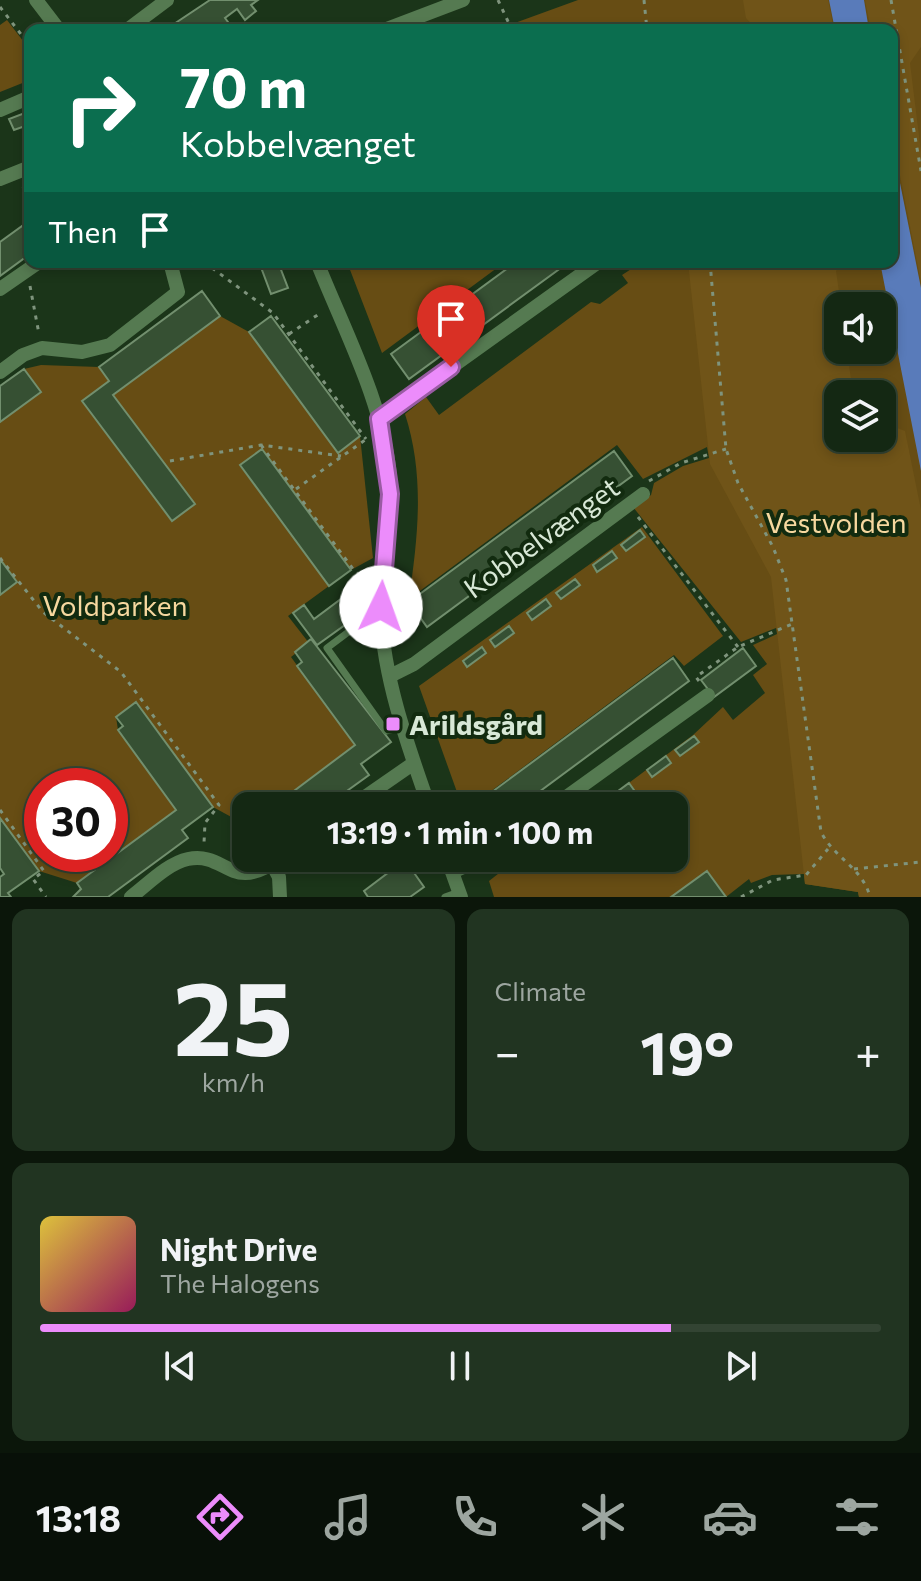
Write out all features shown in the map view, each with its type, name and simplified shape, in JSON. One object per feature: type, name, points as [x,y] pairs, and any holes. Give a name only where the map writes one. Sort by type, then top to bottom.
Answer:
[{"type":"street","points":[[36,0],[54,24]]},
{"type":"street","points":[[135,24],[167,0]]},
{"type":"street","points":[[400,24],[463,0]]},
{"type":"street","points":[[0,110],[24,100]]},
{"type":"street","points":[[0,179],[24,169]]},
{"type":"street","points":[[0,289],[30,268]]},
{"type":"street","points":[[0,372],[23,355],[42,348],[82,352],[110,345],[178,292],[172,268]]},
{"type":"street","points":[[319,268],[380,424],[390,476],[381,607],[390,676],[424,792]]},
{"type":"street","points":[[380,424],[590,268]]},
{"type":"street","name":"Kobbelvænget","points":[[390,676],[414,664],[643,494]]},
{"type":"street","points":[[573,792],[708,695]]},
{"type":"street","points":[[372,792],[414,763]]},
{"type":"street","points":[[131,897],[175,864],[188,859],[203,859],[232,872]]},
{"type":"street","points":[[232,872],[256,872]]},
{"type":"street","points":[[278,872],[280,897]]},
{"type":"street","points":[[451,872],[455,895]]},
{"type":"lane","points":[[381,607],[327,648],[386,731],[404,727]]},
{"type":"path","points":[[498,0],[509,24]]},
{"type":"path","points":[[644,0],[646,24]]},
{"type":"path","points":[[891,0],[895,24]]},
{"type":"path","points":[[0,7],[24,38]]},
{"type":"path","points":[[898,40],[921,171]]},
{"type":"path","points":[[212,268],[273,313],[366,439]]},
{"type":"path","points":[[711,268],[726,449],[738,483],[786,580],[821,832],[829,848],[864,878],[870,897]]},
{"type":"path","points":[[24,272],[42,348]]},
{"type":"path","points":[[289,334],[335,306]]},
{"type":"path","points":[[294,490],[366,439],[380,424]]},
{"type":"path","points":[[170,461],[261,445],[341,456]]},
{"type":"path","points":[[261,445],[356,573],[381,580]]},
{"type":"path","points":[[643,494],[650,479],[681,463],[726,449]]},
{"type":"path","points":[[629,505],[738,647]]},
{"type":"path","points":[[0,558],[43,612],[121,672],[219,805],[205,823],[203,859]]},
{"type":"path","points":[[708,695],[696,677],[738,647],[792,624]]},
{"type":"path","points":[[0,810],[44,871],[33,879],[46,897]]},
{"type":"path","points":[[741,897],[750,889],[773,880],[806,875],[829,848]]},
{"type":"path","points":[[854,869],[921,862]]},
{"type":"path","points":[[750,889],[753,897]]},
{"type":"green space","points":[[578,0],[921,0],[921,897],[859,897],[858,892],[805,884],[804,874],[772,875],[751,883],[749,879],[726,897],[706,871],[671,897],[494,897],[489,881],[500,872],[688,872],[688,792],[617,792],[693,735],[723,707],[733,720],[765,693],[753,675],[767,664],[753,645],[777,634],[776,628],[741,642],[633,507],[651,495],[654,483],[683,466],[709,458],[707,447],[643,479],[617,445],[409,599],[418,506],[415,460],[405,414],[426,397],[439,415],[591,302],[600,304],[628,283],[622,275],[633,268],[898,268],[898,24],[512,24]]},
{"type":"green space","points":[[743,0],[828,0],[833,24],[752,24],[746,18]]},
{"type":"green space","points":[[865,0],[921,0],[921,47],[910,63],[921,152],[921,282],[898,165],[898,24],[870,24]]},
{"type":"green space","points":[[7,20],[24,42],[24,82],[0,92],[0,25]]},
{"type":"green space","points":[[349,268],[497,268],[382,353]]},
{"type":"green space","name":"Vestvolden","points":[[689,268],[838,268],[839,292],[824,292],[824,364],[849,364],[851,380],[824,380],[824,452],[896,452],[896,427],[905,431],[921,510],[921,897],[859,897],[858,892],[805,884],[771,577],[710,464]]},
{"type":"green space","name":"Voldparken","points":[[220,316],[249,332],[337,452],[360,436],[373,558],[351,570],[261,450],[240,466],[329,586],[288,616],[309,643],[291,657],[355,745],[293,792],[232,792],[232,817],[213,807],[135,704],[116,717],[118,730],[176,810],[128,845],[128,768],[24,768],[24,851],[0,818],[0,422],[40,392],[24,369],[41,365],[99,367],[109,381],[82,401],[172,521],[194,504],[113,395]]},
{"type":"green space","points":[[642,527],[723,636],[684,666],[674,655],[490,792],[457,792],[419,686]]},
{"type":"green space","name":"Voldparken","points":[[42,872],[92,872],[77,883]]},
{"type":"water","points":[[829,0],[864,0],[868,24],[834,24]]},
{"type":"water","points":[[898,173],[921,288],[921,471],[896,344],[896,292],[886,292],[881,268],[898,268]]},
{"type":"building","points":[[210,0],[258,0],[251,5],[256,11],[245,20],[237,9],[225,18],[230,24],[174,24]]},
{"type":"building","points":[[24,113],[24,126],[14,130],[9,119]]},
{"type":"building","points":[[24,225],[24,258],[0,276],[0,242]]},
{"type":"building","points":[[261,268],[280,268],[288,288],[271,294]]},
{"type":"building","points":[[508,268],[561,268],[409,379],[391,354]]},
{"type":"building","points":[[202,291],[220,316],[113,395],[195,504],[172,521],[82,401],[109,381],[99,367]]},
{"type":"building","points":[[271,316],[360,436],[338,453],[249,332]]},
{"type":"building","points":[[24,369],[41,392],[0,422],[0,386]]},
{"type":"building","points":[[262,449],[351,570],[329,586],[240,465]]},
{"type":"building","points":[[614,451],[632,476],[427,627],[409,602]]},
{"type":"building","points":[[640,530],[645,537],[626,551],[621,545]]},
{"type":"building","points":[[612,551],[617,558],[597,572],[593,565]]},
{"type":"building","points":[[0,559],[17,582],[0,595]]},
{"type":"building","points":[[575,579],[580,585],[561,599],[556,593]]},
{"type":"building","points":[[349,593],[363,612],[317,645],[293,613],[304,605],[314,619]]},
{"type":"building","points":[[546,599],[551,606],[532,620],[527,613]]},
{"type":"building","points":[[509,626],[514,633],[495,647],[490,640]]},
{"type":"building","points":[[311,639],[391,742],[361,764],[369,775],[345,792],[293,792],[355,745],[297,666],[302,662],[295,652]]},
{"type":"building","points":[[482,647],[486,653],[467,667],[463,661]]},
{"type":"building","points":[[743,648],[756,666],[714,697],[701,680]]},
{"type":"building","points":[[673,658],[689,681],[539,792],[492,792]]},
{"type":"building","points":[[136,702],[213,807],[182,830],[188,838],[108,897],[73,897],[81,889],[77,883],[92,872],[128,872],[128,845],[176,810],[118,730],[123,726],[116,717]]},
{"type":"building","points":[[694,736],[699,742],[680,756],[675,750]]},
{"type":"building","points":[[666,756],[671,763],[652,777],[647,770]]},
{"type":"building","points":[[629,783],[634,790],[631,792],[617,792]]},
{"type":"building","points":[[0,818],[24,851],[24,872],[38,872],[8,893],[11,897],[0,897],[0,877],[4,874],[0,868]]},
{"type":"building","points":[[707,871],[726,897],[671,897]]},
{"type":"building","points":[[389,872],[413,872],[424,887],[410,897],[368,897],[364,891]]},
{"type":"place","name":"Arildsgård","points":[[393,724]]},
{"type":"route","points":[[381,607],[390,476],[379,419],[451,367]]}]
